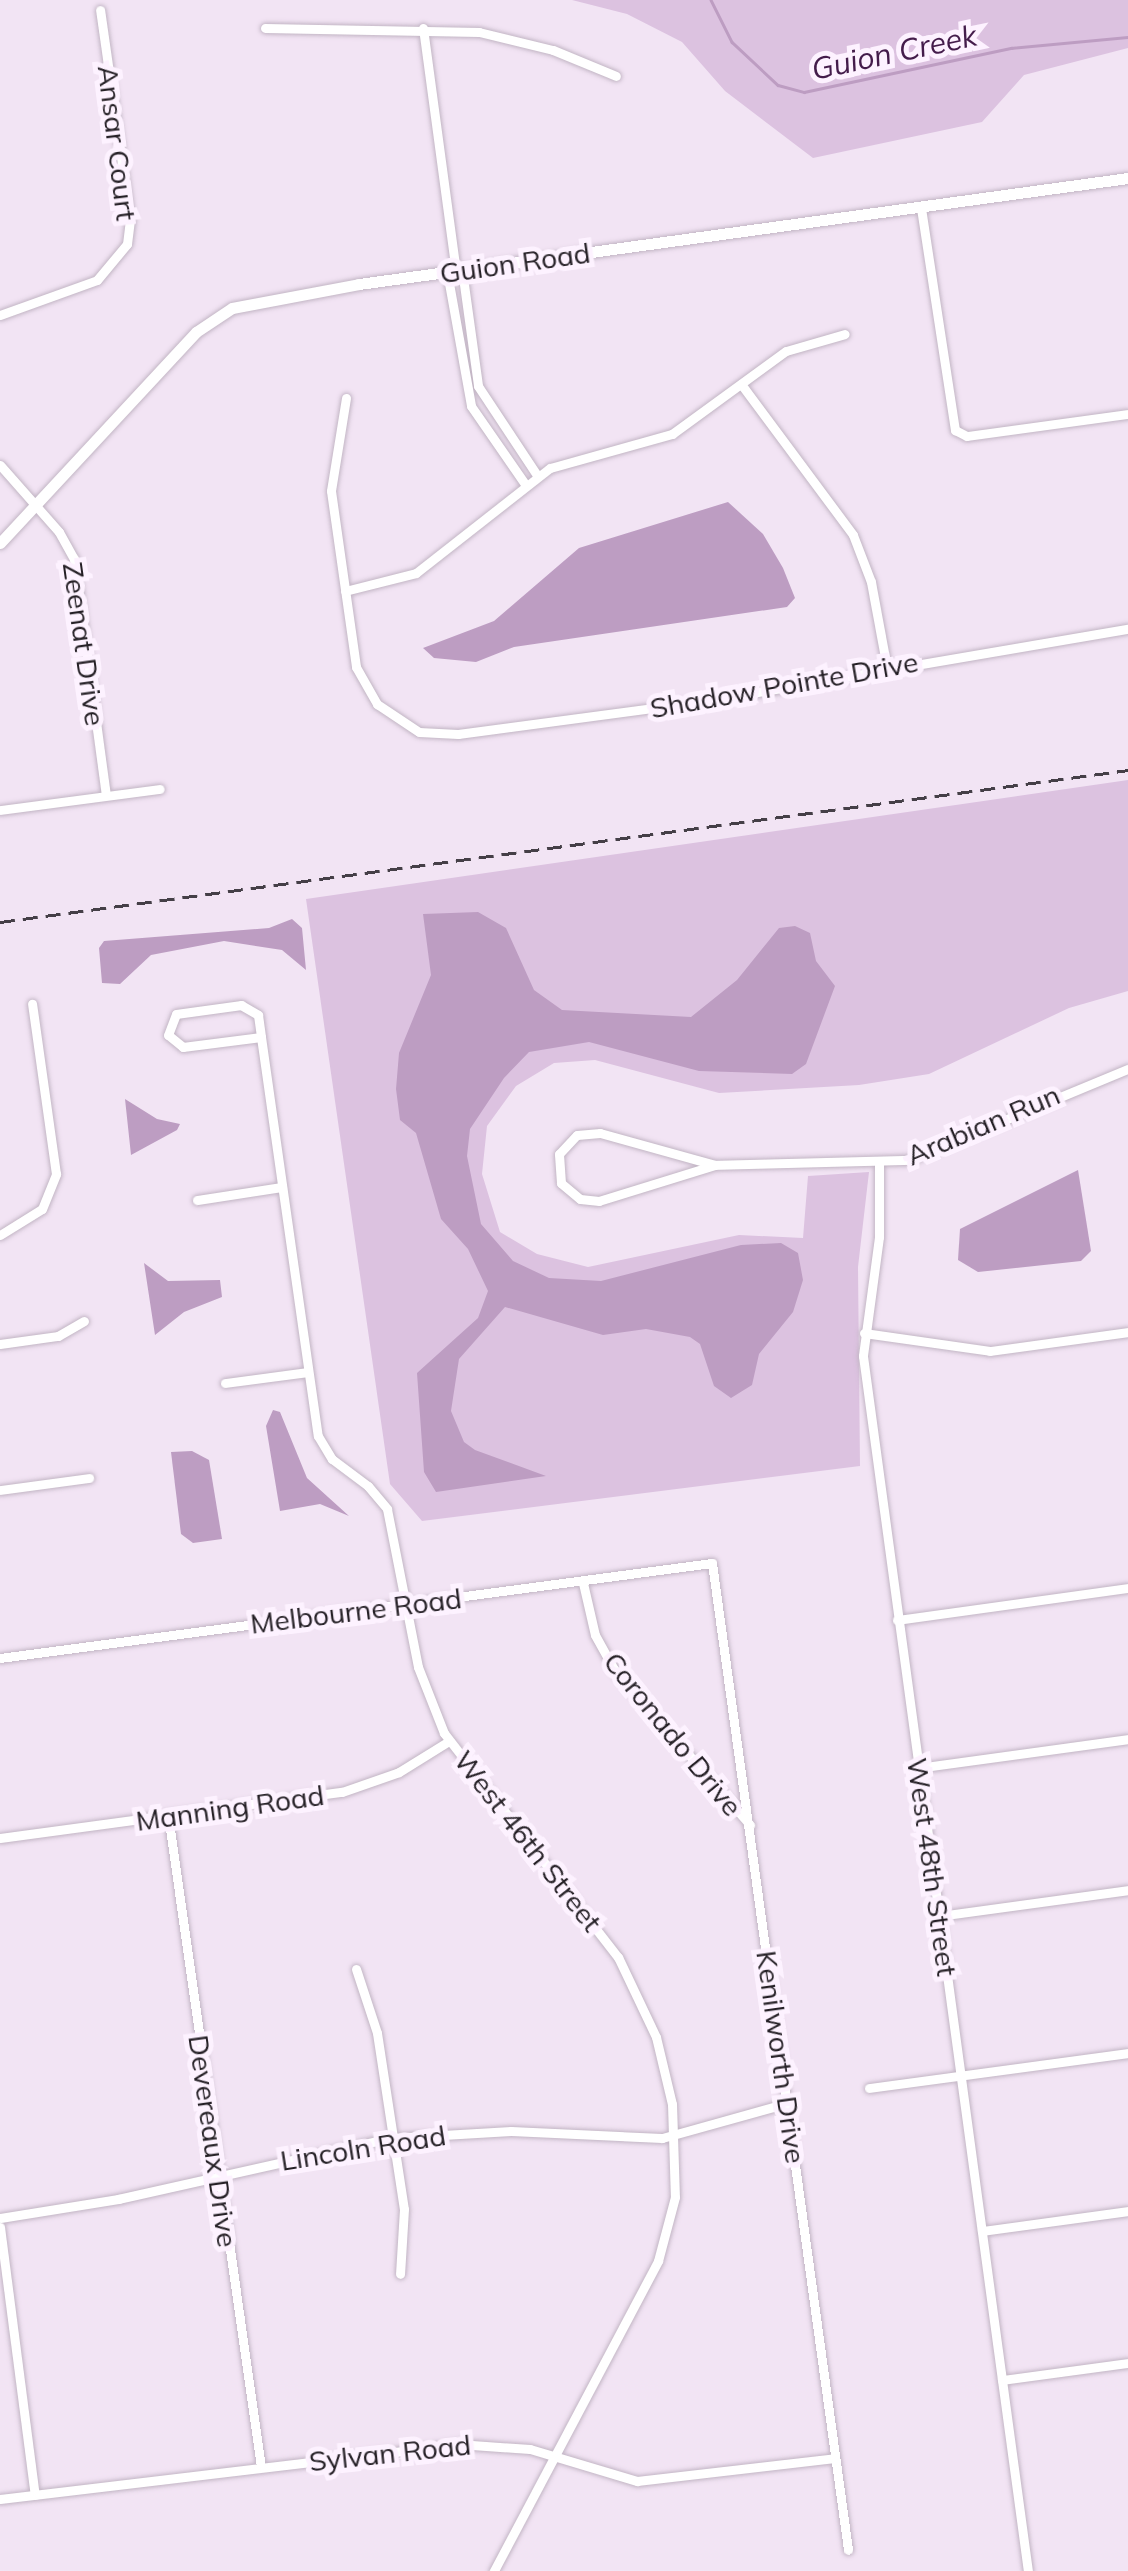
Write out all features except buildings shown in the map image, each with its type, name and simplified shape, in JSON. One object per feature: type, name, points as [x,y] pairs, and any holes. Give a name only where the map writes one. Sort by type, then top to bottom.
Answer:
[{"type":"street","name":"Ansar Court","points":[[0,315],[100,278],[127,244],[130,220],[100,10]]},
{"type":"street","points":[[265,28],[423,28],[512,38],[616,76]]},
{"type":"street","points":[[423,28],[471,406],[525,484]]},
{"type":"street","name":"Guion Road","points":[[0,543],[218,314],[244,304],[1128,178]]},
{"type":"street","points":[[920,208],[956,430],[967,436],[1128,414]]},
{"type":"street","points":[[455,271],[478,386],[537,476]]},
{"type":"street","points":[[346,398],[331,482],[345,591],[389,583],[432,564],[537,476],[580,456],[672,434],[794,346],[844,334]]},
{"type":"street","points":[[742,384],[853,535],[871,582],[887,668]]},
{"type":"street","name":"Zeenat Drive","points":[[0,465],[74,559],[106,796]]},
{"type":"street","name":"Shadow Pointe Drive","points":[[345,591],[366,689],[390,717],[440,735],[699,702],[1128,630]]},
{"type":"street","points":[[0,810],[160,788]]},
{"type":"street","points":[[0,1234],[39,1213],[56,1170],[32,1004]]},
{"type":"street","points":[[245,1005],[258,1015],[261,1037],[183,1047],[167,1028],[178,1013],[245,1005]]},
{"type":"street","name":"West 46th Street","points":[[261,1037],[307,1372],[325,1450],[387,1509],[418,1667],[449,1742],[608,1942],[634,1986],[660,2050],[676,2136],[675,2197],[658,2261],[494,2571]]},
{"type":"street","name":"Arabian Run","points":[[716,1164],[591,1202],[565,1190],[556,1167],[567,1142],[594,1132],[716,1164],[879,1163],[928,1155],[1090,1080],[1128,1069]]},
{"type":"street","name":"West 48th Street","points":[[879,1163],[879,1237],[864,1333],[897,1620],[1028,2571]]},
{"type":"street","points":[[196,1200],[282,1187]]},
{"type":"street","points":[[0,1344],[58,1336],[84,1322]]},
{"type":"street","points":[[864,1333],[990,1351],[1128,1332]]},
{"type":"street","points":[[224,1383],[307,1372]]},
{"type":"street","points":[[0,1490],[89,1478]]},
{"type":"street","name":"Melbourne Road","points":[[0,1658],[712,1563]]},
{"type":"street","name":"Kenilworth Drive","points":[[712,1563],[848,2550]]},
{"type":"street","name":"Coronado Drive","points":[[584,1583],[596,1635],[614,1669],[750,1824]]},
{"type":"street","points":[[897,1620],[1128,1588]]},
{"type":"street","points":[[918,1768],[1128,1739]]},
{"type":"street","name":"Manning Road","points":[[0,1838],[350,1790],[399,1772],[449,1742]]},
{"type":"street","name":"Devereaux Drive","points":[[168,1816],[261,2466]]},
{"type":"street","points":[[939,1916],[1128,1890]]},
{"type":"street","points":[[356,1969],[377,2033],[405,2223],[400,2274]]},
{"type":"street","points":[[869,2088],[1128,2053]]},
{"type":"street","name":"Lincoln Road","points":[[0,2218],[118,2200],[218,2173],[392,2138],[470,2131],[676,2136],[786,2103]]},
{"type":"street","points":[[982,2231],[1128,2211]]},
{"type":"street","points":[[0,2227],[35,2495]]},
{"type":"street","points":[[1002,2380],[1128,2363]]},
{"type":"street","name":"Sylvan Road","points":[[0,2499],[464,2444],[552,2456],[599,2474],[646,2482],[836,2458]]},
{"type":"shaded area","points":[[572,0],[1128,0],[1128,48],[1024,75],[982,122],[813,158],[725,91],[682,42],[627,14]]},
{"type":"shaded area","points":[[728,502],[763,534],[783,568],[795,598],[787,607],[514,647],[476,662],[434,658],[423,648],[494,621],[579,548]]},
{"type":"shaded area","points":[[1128,780],[1128,991],[1069,1008],[929,1074],[859,1085],[719,1093],[595,1060],[554,1063],[516,1086],[487,1126],[482,1174],[500,1232],[537,1254],[588,1267],[739,1235],[803,1238],[808,1176],[869,1172],[858,1267],[860,1466],[422,1521],[390,1484],[306,899]]},
{"type":"shaded area","points":[[478,912],[506,928],[534,990],[562,1010],[691,1017],[737,980],[779,928],[795,926],[810,933],[816,961],[835,986],[806,1064],[792,1074],[699,1071],[589,1042],[529,1052],[504,1078],[470,1129],[467,1156],[481,1224],[513,1261],[549,1278],[601,1281],[741,1245],[781,1243],[798,1253],[803,1280],[793,1312],[759,1354],[752,1385],[731,1398],[714,1386],[700,1344],[690,1337],[646,1329],[603,1335],[505,1307],[459,1359],[451,1411],[464,1442],[475,1450],[546,1476],[436,1492],[424,1472],[417,1373],[478,1318],[488,1291],[468,1249],[441,1219],[416,1133],[400,1120],[396,1089],[399,1053],[431,975],[423,914]]},
{"type":"shaded area","points":[[292,919],[302,928],[306,970],[282,950],[224,941],[151,955],[120,984],[102,983],[99,948],[104,941],[269,928]]},
{"type":"shaded area","points":[[125,1099],[157,1119],[180,1124],[177,1130],[131,1155]]},
{"type":"shaded area","points":[[1078,1170],[1091,1251],[1081,1261],[978,1272],[958,1260],[960,1229]]},
{"type":"shaded area","points":[[144,1263],[168,1281],[220,1280],[222,1297],[184,1312],[155,1335]]},
{"type":"shaded area","points":[[273,1410],[280,1412],[307,1478],[349,1516],[320,1504],[280,1511],[266,1426]]},
{"type":"shaded area","points":[[192,1451],[209,1460],[222,1539],[193,1543],[181,1534],[171,1452]]},
{"type":"waterway","name":"Guion Creek","points":[[711,0],[732,42],[778,85],[804,92],[1011,48],[1128,37]]},
{"type":"railway","points":[[0,922],[1128,770]]}]
